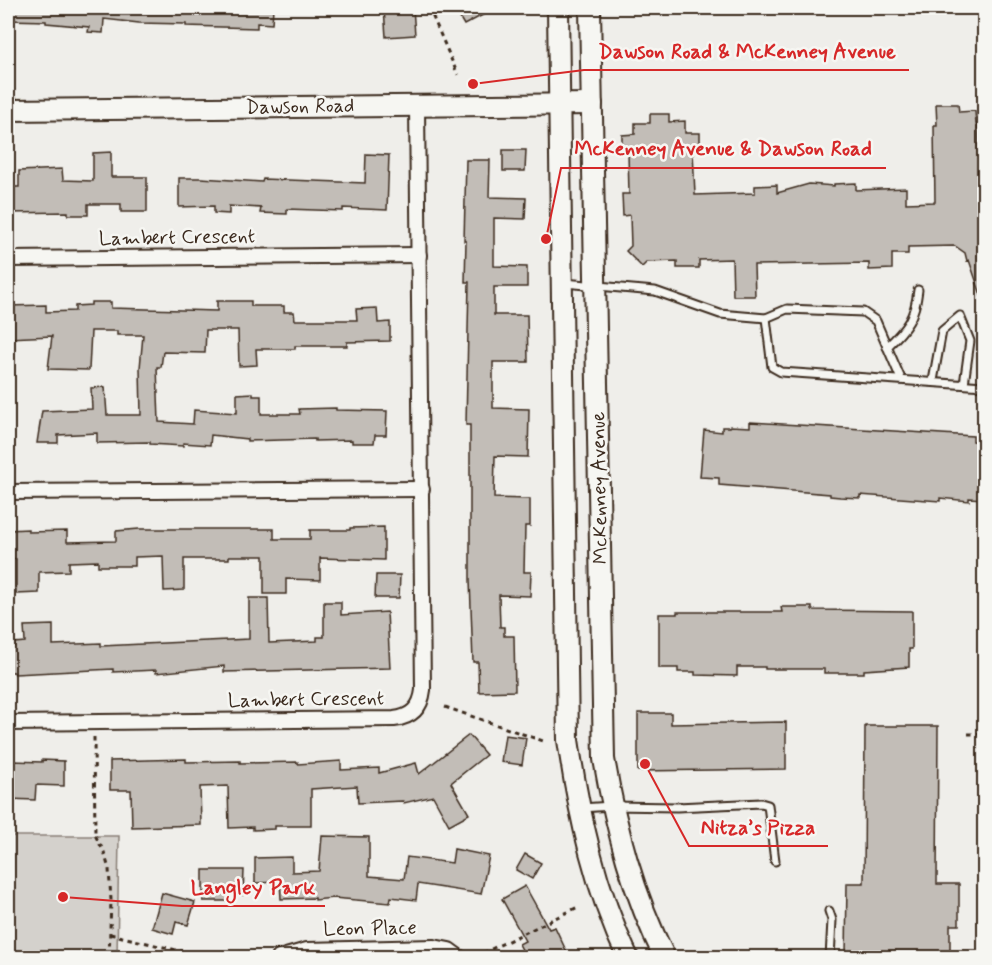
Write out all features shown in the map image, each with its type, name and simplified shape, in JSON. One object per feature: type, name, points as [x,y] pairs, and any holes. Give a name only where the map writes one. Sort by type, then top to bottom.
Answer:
[{"type":"main road","name":"McKenney Avenue","points":[[558,8],[567,731],[578,809],[599,884],[628,957]]},
{"type":"main road","name":"McKenney Avenue","points":[[590,8],[604,759],[612,806],[628,870],[665,957]]},
{"type":"main road","name":"Dawson Road","points":[[8,110],[592,104]]},
{"type":"street","name":"Lambert Crescent","points":[[8,723],[394,719],[409,716],[420,703],[423,690],[422,489],[417,106]]},
{"type":"street","name":"Lambert Crescent","points":[[8,259],[418,255]]},
{"type":"street","points":[[8,492],[422,489]]},
{"type":"street","name":"Leon Place","points":[[279,957],[307,950],[434,947],[449,950],[460,957]]},
{"type":"lane","points":[[561,283],[655,291],[720,314],[766,318],[787,309],[863,312],[876,321],[900,379]]},
{"type":"lane","points":[[887,346],[905,330],[913,314],[918,290]]},
{"type":"lane","points":[[933,381],[942,331],[960,316],[970,341],[964,384]]},
{"type":"lane","points":[[766,318],[772,368],[781,372],[984,386]]},
{"type":"lane","points":[[578,809],[612,806],[677,807],[761,803],[768,806],[775,861]]},
{"type":"lane","points":[[829,911],[832,920],[830,957]]},
{"type":"path","points":[[429,8],[458,75]]},
{"type":"path","points":[[445,707],[543,741]]},
{"type":"path","points":[[94,722],[95,835],[108,861],[111,900],[109,957]]},
{"type":"path","points":[[968,734],[984,734]]},
{"type":"path","points":[[474,957],[578,907]]},
{"type":"path","points":[[110,934],[204,957]]},
{"type":"shaded area","points":[[8,836],[119,836],[117,957],[8,957]]},
{"type":"building","points":[[8,8],[273,8],[272,24],[257,23],[257,28],[186,26],[186,24],[139,23],[104,19],[103,33],[88,32],[89,27],[46,23],[46,21],[8,20]]},
{"type":"building","points":[[384,8],[413,8],[415,35],[386,37]]},
{"type":"building","points":[[454,8],[496,8],[464,25]]},
{"type":"building","points":[[936,104],[958,104],[959,112],[975,111],[976,124],[978,124],[980,203],[984,203],[984,298],[982,298],[969,260],[967,261],[965,253],[955,246],[908,247],[908,254],[892,254],[892,269],[869,270],[869,263],[754,265],[755,296],[733,296],[732,259],[699,260],[699,268],[677,268],[677,261],[647,262],[642,267],[626,251],[631,246],[630,215],[623,216],[622,194],[629,194],[628,152],[622,153],[622,135],[635,134],[635,123],[650,123],[650,114],[669,114],[669,122],[685,121],[685,133],[700,133],[700,151],[693,151],[695,195],[755,193],[755,186],[777,185],[777,193],[809,184],[834,186],[834,184],[856,183],[856,190],[906,188],[906,203],[935,202]]},
{"type":"building","points":[[503,150],[526,150],[525,171],[503,171]]},
{"type":"building","points":[[111,152],[111,177],[147,177],[147,212],[121,212],[121,204],[88,204],[88,215],[68,215],[68,212],[8,213],[8,187],[19,187],[19,171],[62,169],[63,180],[93,181],[93,153]]},
{"type":"building","points":[[366,154],[389,155],[387,210],[287,209],[287,214],[260,213],[261,208],[229,206],[229,214],[214,213],[214,206],[179,207],[179,178],[365,183]]},
{"type":"building","points":[[466,160],[490,160],[489,197],[526,198],[525,219],[494,218],[494,266],[527,267],[527,287],[494,287],[494,315],[527,315],[528,362],[493,362],[493,408],[529,409],[528,457],[495,456],[494,498],[530,499],[530,526],[525,526],[524,572],[531,572],[530,596],[499,595],[500,627],[504,627],[504,636],[514,636],[515,691],[479,692],[478,662],[473,662],[470,580],[470,425],[466,425],[469,282],[465,282]]},
{"type":"building","points":[[217,301],[251,301],[251,306],[284,306],[284,312],[294,312],[295,320],[357,320],[356,309],[377,308],[378,323],[390,322],[390,341],[347,342],[347,346],[256,349],[257,365],[239,366],[238,330],[206,330],[205,353],[163,352],[161,367],[157,367],[159,422],[193,424],[194,410],[237,413],[237,394],[253,393],[253,396],[261,396],[261,414],[300,414],[299,409],[336,408],[336,410],[387,411],[386,435],[375,435],[374,443],[352,443],[352,440],[315,441],[315,439],[247,441],[247,439],[211,435],[210,445],[183,443],[183,446],[150,444],[150,442],[97,443],[97,433],[58,435],[58,443],[37,443],[42,411],[92,409],[91,388],[105,387],[107,415],[141,415],[140,368],[143,335],[117,335],[117,331],[91,331],[89,370],[48,369],[52,336],[8,338],[8,306],[46,305],[46,312],[75,311],[75,306],[91,305],[91,302],[111,302],[111,308],[217,311]]},
{"type":"building","points":[[750,422],[973,436],[973,441],[984,442],[984,499],[969,498],[969,501],[940,498],[940,501],[860,495],[860,498],[840,497],[830,496],[830,494],[719,485],[719,478],[700,477],[704,430],[722,432],[722,427],[750,427]]},
{"type":"building","points":[[384,527],[384,560],[320,558],[320,580],[286,579],[286,594],[264,594],[264,556],[184,559],[184,590],[164,591],[163,556],[135,557],[135,566],[98,566],[98,561],[69,562],[69,571],[39,572],[39,593],[16,594],[16,559],[8,559],[8,530],[67,531],[67,542],[116,541],[116,531],[139,529],[274,529],[274,539],[310,539],[310,530]]},
{"type":"building","points":[[376,575],[400,575],[399,598],[375,598]]},
{"type":"building","points":[[249,598],[268,598],[269,643],[317,641],[317,637],[324,637],[324,602],[341,602],[341,615],[387,612],[390,668],[224,672],[224,666],[156,673],[156,670],[113,672],[113,669],[15,674],[8,672],[8,646],[25,642],[24,626],[53,625],[53,645],[101,643],[101,646],[249,639]]},
{"type":"building","points":[[781,607],[812,607],[812,610],[912,611],[912,649],[909,649],[909,667],[864,670],[864,673],[824,673],[824,669],[737,667],[737,676],[695,675],[695,672],[678,672],[678,668],[659,668],[659,614],[782,612]]},
{"type":"building","points":[[638,713],[671,713],[671,724],[786,722],[786,769],[638,771]]},
{"type":"building","points":[[865,726],[938,726],[937,884],[959,884],[959,925],[950,925],[950,957],[846,957],[847,883],[864,883]]},
{"type":"building","points":[[469,735],[486,755],[451,783],[469,814],[449,825],[433,796],[404,803],[403,801],[358,803],[357,786],[311,789],[311,826],[275,826],[275,829],[253,830],[253,827],[229,828],[228,786],[200,787],[201,825],[132,827],[131,790],[110,790],[110,761],[186,759],[186,762],[298,762],[298,764],[341,761],[341,770],[379,768],[379,773],[416,763],[419,774]]},
{"type":"building","points":[[505,735],[526,738],[522,765],[501,762]]},
{"type":"building","points":[[42,760],[64,761],[64,786],[36,785],[35,800],[8,799],[8,773],[13,773],[13,761],[42,762]]},
{"type":"building","points":[[322,836],[369,837],[369,876],[404,879],[407,857],[452,863],[454,849],[489,856],[481,894],[418,884],[416,900],[391,897],[390,903],[333,898],[281,899],[280,882],[255,883],[255,858],[292,857],[292,872],[319,871]]},
{"type":"building","points":[[525,854],[541,863],[532,879],[516,870]]},
{"type":"building","points":[[203,870],[244,870],[243,895],[230,895],[230,901],[203,901]]},
{"type":"building","points":[[525,886],[549,929],[555,927],[569,957],[526,957],[519,944],[525,941],[502,899]]},
{"type":"building","points":[[162,893],[195,902],[188,925],[176,922],[173,934],[152,928]]},
{"type":"place","name":"Dawson Road & McKenney Avenue","points":[[473,84]]},
{"type":"place","name":"McKenney Avenue & Dawson Road","points":[[546,239]]},
{"type":"place","name":"Nitza’s Pizza","points":[[645,764]]},
{"type":"place","name":"Langley Park","points":[[63,897]]}]
